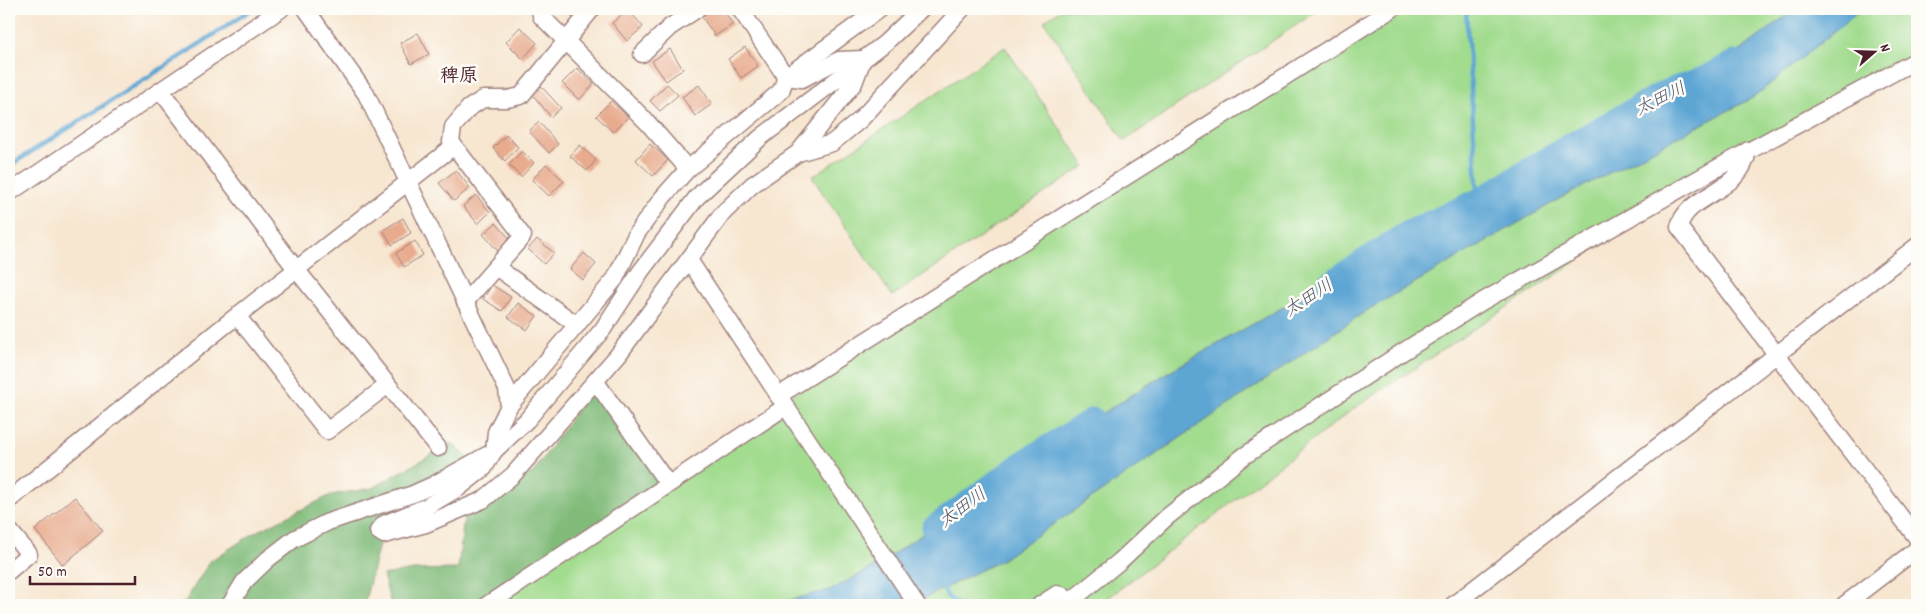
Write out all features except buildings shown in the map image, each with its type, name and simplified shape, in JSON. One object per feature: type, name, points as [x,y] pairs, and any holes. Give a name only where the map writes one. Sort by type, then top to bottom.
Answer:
[{"type":"street","points":[[306,9],[366,94],[507,389],[509,406]]},
{"type":"street","points":[[540,9],[541,16],[648,122],[688,169]]},
{"type":"street","points":[[465,302],[523,236],[450,142],[453,127],[469,108],[483,99],[507,99],[521,96],[592,9]]},
{"type":"street","points":[[642,54],[670,27],[697,9]]},
{"type":"street","points":[[740,9],[786,77],[802,79],[839,60],[863,59]]},
{"type":"street","points":[[863,59],[854,83],[798,152],[752,185],[723,214],[618,355],[513,475],[483,500],[426,524],[384,536],[378,531],[384,524],[426,507],[460,487],[484,468],[494,451],[496,432],[509,406],[615,279],[637,233],[663,197],[688,169],[780,90],[786,77],[879,9]]},
{"type":"street","points":[[230,605],[244,582],[268,559],[294,540],[328,522],[413,494],[494,451],[527,420],[603,329],[641,271],[697,197],[760,138],[885,43],[921,9]]},
{"type":"street","points":[[798,152],[832,143],[860,120],[962,9]]},
{"type":"street","points":[[487,605],[784,406],[1392,9]]},
{"type":"street","points":[[9,193],[275,10]]},
{"type":"street","points":[[1040,605],[1057,594],[1062,595],[1068,604],[1120,561],[1167,517],[1244,456],[1483,301],[1748,150],[1917,60]]},
{"type":"street","points":[[161,90],[296,269],[438,448]]},
{"type":"street","points":[[9,500],[296,269],[454,146]]},
{"type":"street","points":[[1748,150],[1746,162],[1728,185],[1694,206],[1682,218],[1680,227],[1917,538]]},
{"type":"street","points":[[1453,605],[1917,246]]},
{"type":"street","points":[[689,260],[916,605]]},
{"type":"street","points":[[496,267],[577,325]]},
{"type":"street","points":[[238,317],[327,431],[388,385]]},
{"type":"street","points":[[596,382],[668,484]]},
{"type":"street","points":[[9,530],[29,554],[9,571]]},
{"type":"street","points":[[1844,605],[1917,549]]},
{"type":"green space","points":[[1062,9],[1315,9],[1317,11],[1124,141],[1044,21]]},
{"type":"green space","points":[[1387,9],[1795,9],[1705,78],[1439,219],[1170,371],[1065,437],[877,565],[833,589],[771,605],[488,605],[929,301]]},
{"type":"green space","points":[[1862,9],[1917,9],[1917,58],[1719,167],[1353,409],[1099,605],[1076,605],[1062,595],[1037,605],[911,605],[1001,560],[1366,311],[1561,198],[1754,97]]},
{"type":"green space","points":[[1005,47],[1085,166],[892,296],[812,177]]},
{"type":"green space","points":[[596,382],[668,484],[487,605],[391,605],[383,575],[414,570],[458,569],[465,508],[533,473]]},
{"type":"green space","points":[[451,443],[473,462],[433,485],[384,524],[364,605],[183,605],[210,561],[256,532],[331,495],[373,488]]},
{"type":"water","points":[[1795,9],[1862,9],[1754,97],[1561,198],[1366,311],[1001,560],[911,605],[771,605],[833,589],[877,565],[1065,437],[1170,371],[1439,219],[1705,78]]},
{"type":"waterway","points":[[9,166],[252,9]]},
{"type":"waterway","points":[[1466,9],[1478,201]]},
{"type":"waterway","name":"太田川","points":[[1329,284],[1408,233],[1478,201],[1568,147],[1666,92],[1705,78],[1734,63]]},
{"type":"waterway","name":"太田川","points":[[934,528],[1023,463],[1093,420]]},
{"type":"waterway","points":[[942,585],[947,596],[958,605]]},
{"type":"district","name":"稗原","points":[[459,74]]}]
